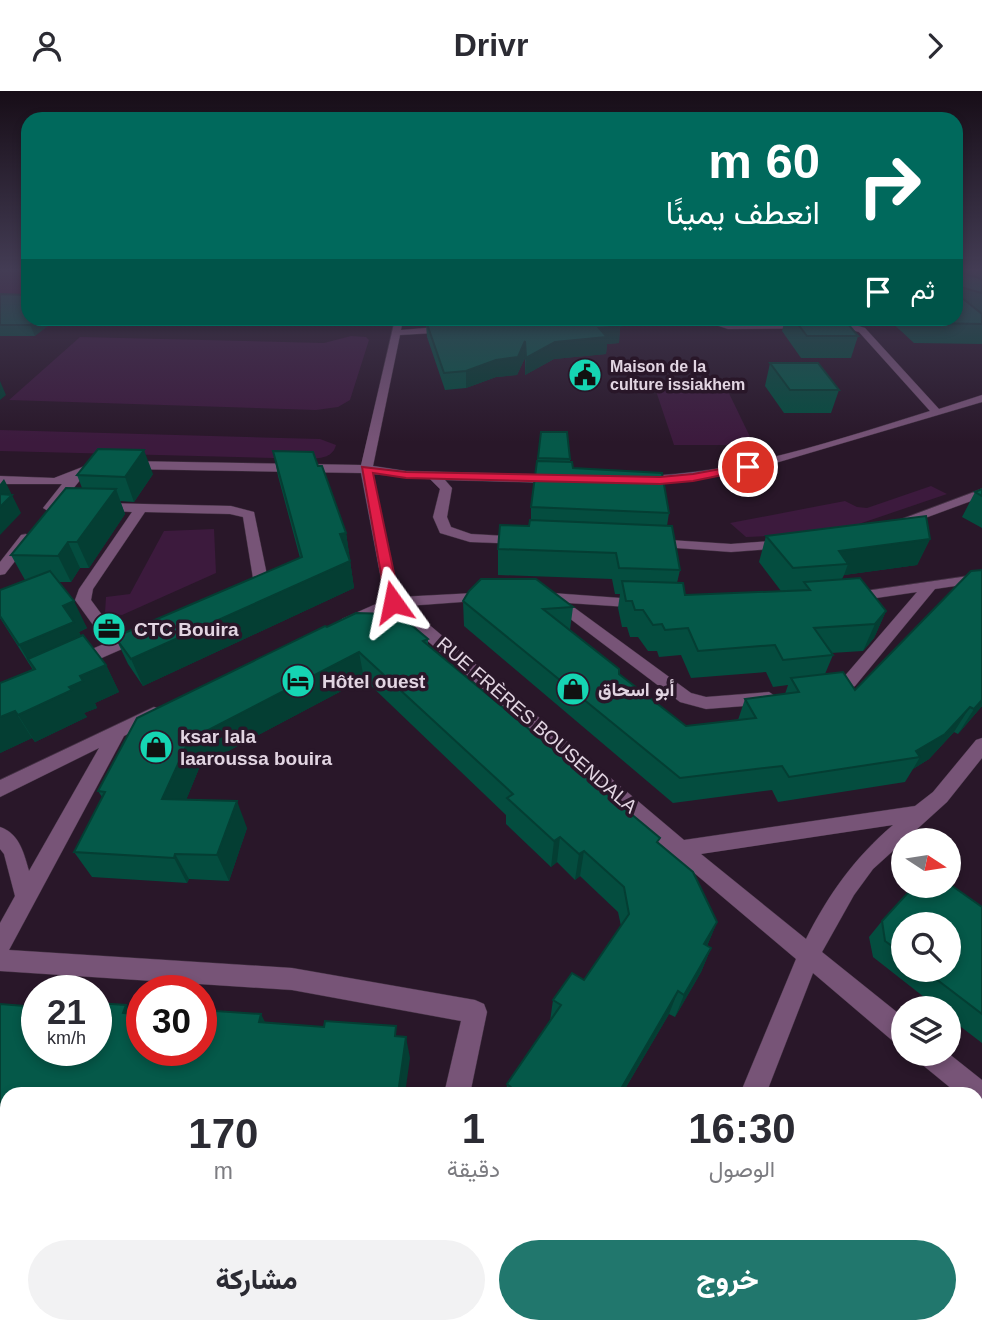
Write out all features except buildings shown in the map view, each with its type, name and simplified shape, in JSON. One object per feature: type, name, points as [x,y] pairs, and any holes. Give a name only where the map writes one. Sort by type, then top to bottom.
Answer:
[{"type":"street","points":[[393,602],[366,469],[398,327]]},
{"type":"street","points":[[852,327],[862,330],[936,412]]},
{"type":"street","points":[[632,480],[660,480],[725,473],[982,398]]},
{"type":"street","points":[[0,571],[49,515],[75,476],[83,470],[103,464],[366,469],[434,476],[578,480]]},
{"type":"street","points":[[0,480],[55,482],[75,476]]},
{"type":"street","points":[[434,476],[446,488],[440,516],[445,530],[470,538],[534,540]]},
{"type":"street","points":[[878,529],[982,493]]},
{"type":"street","points":[[90,507],[231,510],[250,515],[261,580],[225,596]]},
{"type":"street","points":[[117,645],[83,600],[86,589],[141,508]]},
{"type":"street","points":[[640,543],[731,548],[799,542]]},
{"type":"street","points":[[831,599],[982,578]]},
{"type":"street","points":[[814,694],[839,689],[849,682],[929,587]]},
{"type":"street","points":[[336,629],[393,602],[510,595],[665,604]]},
{"type":"street","points":[[551,598],[686,698],[706,703],[789,696]]},
{"type":"street","name":"RUE FRÈRES BOUSENDALA","points":[[393,602],[680,849],[891,1023]]},
{"type":"street","points":[[66,667],[153,629]]},
{"type":"street","points":[[0,789],[164,709]]},
{"type":"street","points":[[0,944],[118,730]]},
{"type":"street","points":[[756,1087],[809,957],[843,895],[887,841],[940,797],[982,745]]},
{"type":"street","points":[[680,849],[920,814]]},
{"type":"street","points":[[0,835],[13,850],[26,896]]},
{"type":"street","points":[[0,960],[292,979],[474,1012],[458,1087]]},
{"type":"street","points":[[944,1066],[970,1087]]},
{"type":"shaded area","points":[[351,336],[366,337],[369,340],[350,400],[338,407],[316,410],[9,400],[80,337],[324,343]]},
{"type":"shaded area","points":[[654,385],[725,385],[754,445],[674,445]]},
{"type":"shaded area","points":[[0,430],[320,439],[336,445],[330,454],[311,459],[0,451]]},
{"type":"shaded area","points":[[931,486],[947,494],[856,525],[793,535],[746,537],[730,523],[845,501],[867,508]]},
{"type":"shaded area","points":[[214,529],[216,573],[122,615],[105,613],[106,597],[130,594],[164,531]]},
{"type":"place","name":"Maison de la culture issiakhem","points":[[585,375]]},
{"type":"place","name":"CTC Bouira","points":[[109,629]]},
{"type":"place","name":"Hôtel ouest","points":[[298,681]]},
{"type":"place","name":"أبو اسحاق","points":[[573,689]]},
{"type":"place","name":"ksar lala laaroussa bouira","points":[[156,747]]},
{"type":"route","points":[[393,602],[366,469],[406,475],[660,480],[693,478],[748,467]]}]
